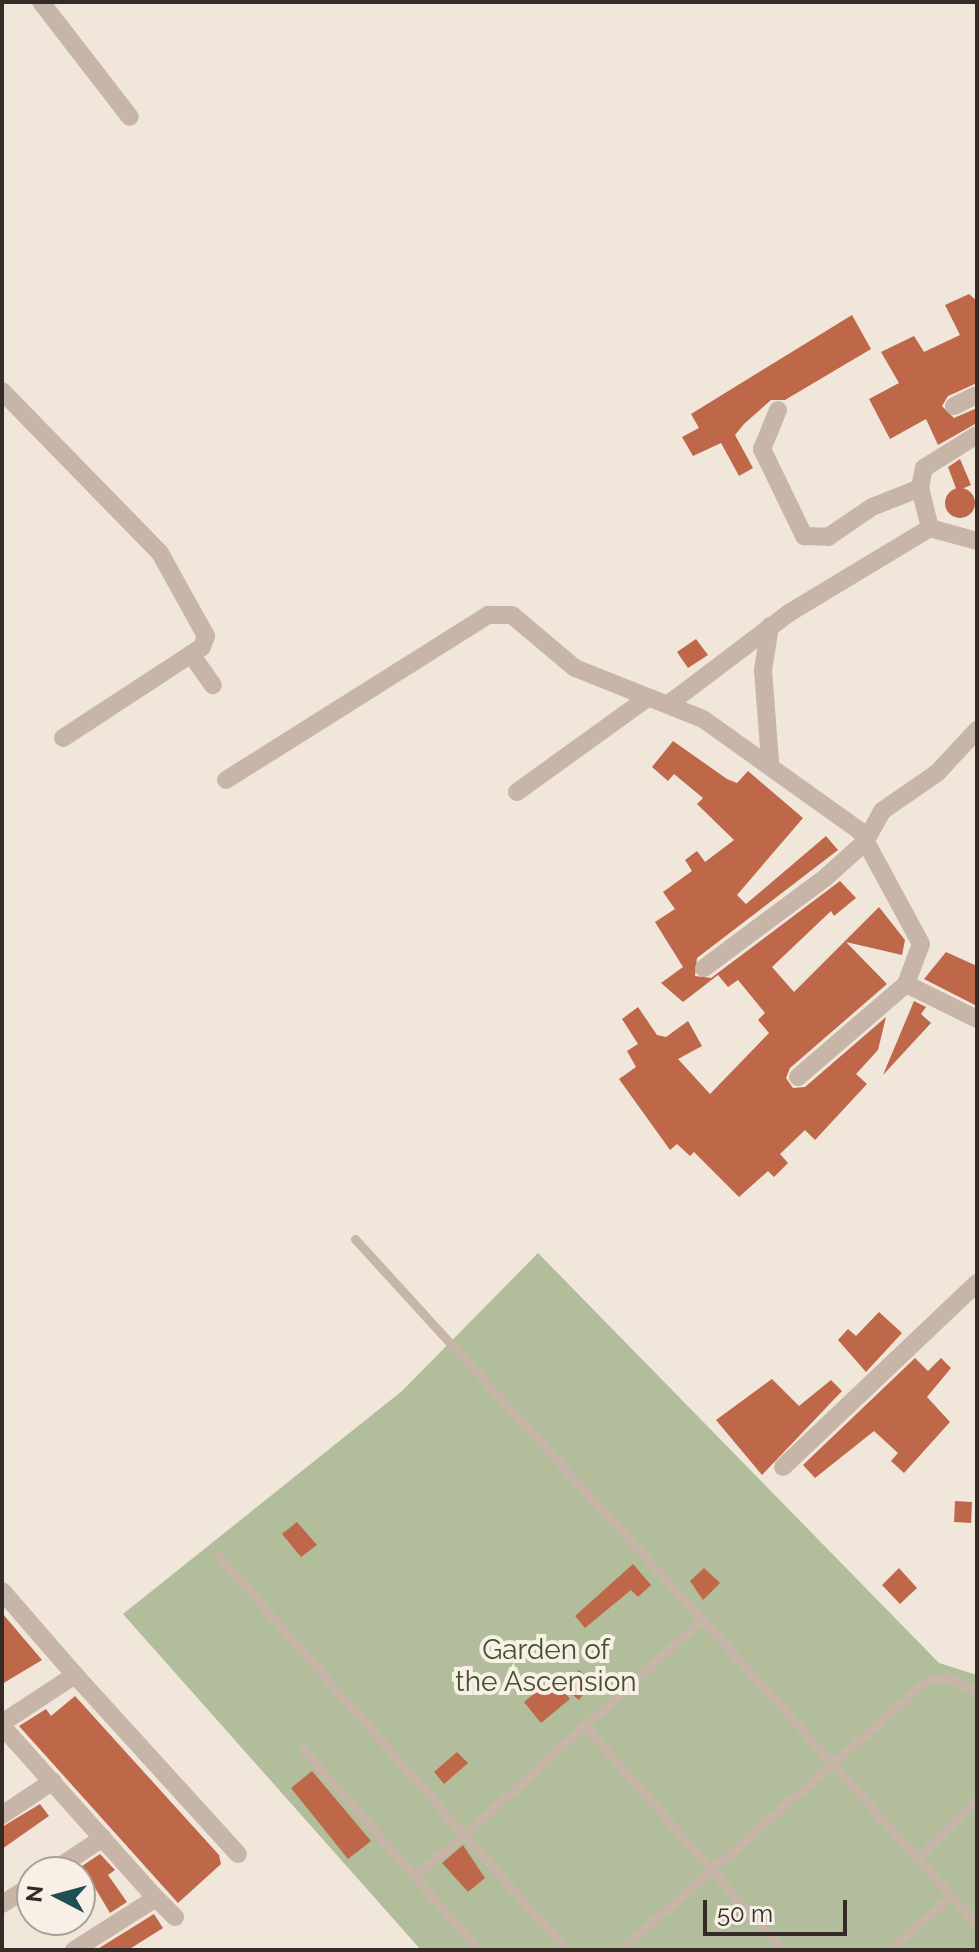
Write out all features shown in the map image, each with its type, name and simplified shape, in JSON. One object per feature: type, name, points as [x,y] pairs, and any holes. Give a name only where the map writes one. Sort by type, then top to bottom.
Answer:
[{"type":"street","points":[[41,2],[130,117]]},
{"type":"street","points":[[2,391],[175,573],[180,593],[196,610],[206,636],[191,654],[63,738]]},
{"type":"street","points":[[954,406],[977,395]]},
{"type":"street","points":[[778,410],[762,449],[804,536],[828,537],[872,507],[920,488]]},
{"type":"street","points":[[930,528],[920,488],[934,457],[977,435]]},
{"type":"street","points":[[670,703],[770,626],[930,528],[977,541]]},
{"type":"street","points":[[226,780],[500,612],[575,668],[646,699],[670,703],[770,762],[838,811],[865,842],[921,944],[906,984],[798,1077]]},
{"type":"street","points":[[770,626],[763,670],[770,762]]},
{"type":"street","points":[[191,654],[213,685]]},
{"type":"street","points":[[517,792],[646,699]]},
{"type":"street","points":[[704,968],[793,905],[865,842],[882,811],[937,773],[977,730]]},
{"type":"street","points":[[906,984],[977,1019]]},
{"type":"street","points":[[783,1467],[977,1283]]},
{"type":"street","points":[[2,1591],[238,1854]]},
{"type":"street","points":[[75,1675],[2,1725],[175,1917]]},
{"type":"street","points":[[2,1815],[53,1781]]},
{"type":"street","points":[[75,1856],[103,1838]]},
{"type":"street","points":[[74,1950],[156,1898]]},
{"type":"lane","points":[[355,1239],[977,1923]]},
{"type":"lane","points":[[218,1555],[567,1950]]},
{"type":"lane","points":[[414,1876],[586,1727],[702,1619]]},
{"type":"lane","points":[[620,1950],[932,1677],[948,1677],[977,1693]]},
{"type":"lane","points":[[586,1727],[782,1950]]},
{"type":"lane","points":[[303,1749],[479,1950]]},
{"type":"lane","points":[[917,1858],[977,1799]]},
{"type":"lane","points":[[890,1950],[951,1896]]},
{"type":"green space","name":"Garden of the Ascension","points":[[538,1253],[939,1663],[977,1675],[977,1950],[421,1950],[123,1614],[402,1391]]},
{"type":"building","points":[[969,294],[977,301],[977,383],[948,396],[942,406],[954,418],[977,408],[977,423],[938,445],[926,419],[890,439],[869,399],[899,383],[881,352],[914,336],[924,352],[960,335],[945,305]]},
{"type":"building","points":[[852,315],[871,349],[785,400],[771,400],[744,424],[735,435],[753,468],[739,476],[721,443],[693,456],[682,437],[699,428],[691,414]]},
{"type":"building","points":[[960,459],[971,485],[957,491],[948,467]]},
{"type":"building","points":[[960,488],[971,492],[975,503],[971,514],[960,518],[949,514],[945,503],[949,492]]},
{"type":"building","points":[[696,639],[708,655],[688,668],[677,652]]},
{"type":"building","points":[[673,741],[737,783],[748,771],[803,818],[737,895],[746,904],[826,836],[838,850],[697,958],[695,976],[711,978],[840,881],[856,898],[834,916],[831,911],[772,967],[794,992],[879,907],[905,940],[902,955],[846,942],[887,984],[790,1068],[786,1078],[793,1088],[805,1087],[886,1017],[878,1050],[856,1074],[867,1084],[815,1140],[805,1130],[780,1154],[788,1163],[774,1177],[768,1171],[739,1197],[694,1152],[690,1156],[677,1144],[670,1150],[619,1079],[636,1067],[627,1051],[638,1044],[622,1019],[638,1007],[657,1035],[666,1037],[688,1021],[702,1046],[678,1059],[710,1094],[769,1033],[758,1020],[765,1013],[738,980],[728,987],[718,975],[683,1002],[661,983],[683,967],[655,922],[675,909],[663,892],[692,871],[685,860],[697,851],[705,862],[734,840],[697,804],[703,798],[674,774],[668,781],[652,767]]},
{"type":"building","points":[[946,952],[977,966],[977,1006],[924,979]]},
{"type":"building","points":[[914,1001],[926,1007],[921,1014],[931,1023],[883,1075]]},
{"type":"building","points":[[879,1312],[902,1333],[866,1372],[838,1340],[848,1329],[856,1336]]},
{"type":"building","points":[[915,1358],[928,1371],[941,1358],[951,1368],[927,1397],[950,1422],[904,1473],[891,1461],[898,1453],[874,1431],[815,1478],[803,1465]]},
{"type":"building","points":[[772,1379],[799,1406],[831,1380],[842,1391],[762,1475],[716,1420]]},
{"type":"building","points":[[955,1501],[972,1502],[971,1523],[954,1522]]},
{"type":"building","points":[[297,1522],[317,1545],[301,1557],[282,1534]]},
{"type":"building","points":[[633,1564],[651,1585],[638,1597],[631,1590],[585,1628],[575,1616]]},
{"type":"building","points":[[704,1568],[720,1583],[703,1600],[690,1581]]},
{"type":"building","points":[[899,1568],[917,1588],[900,1604],[882,1585]]},
{"type":"building","points":[[2,1613],[42,1660],[2,1684]]},
{"type":"building","points":[[579,1670],[593,1682],[579,1700],[564,1688]]},
{"type":"building","points":[[553,1678],[570,1699],[541,1723],[524,1702]]},
{"type":"building","points":[[75,1696],[219,1855],[221,1864],[178,1903],[19,1726],[46,1709],[51,1716]]},
{"type":"building","points":[[457,1752],[468,1763],[444,1784],[434,1772]]},
{"type":"building","points":[[312,1771],[371,1841],[348,1859],[291,1788]]},
{"type":"building","points":[[40,1804],[49,1816],[2,1849],[2,1827]]},
{"type":"building","points":[[463,1845],[485,1878],[468,1892],[442,1863]]},
{"type":"building","points":[[100,1854],[115,1870],[108,1875],[127,1902],[110,1913],[96,1890],[96,1857]]},
{"type":"building","points":[[154,1914],[163,1928],[128,1950],[96,1950]]}]
